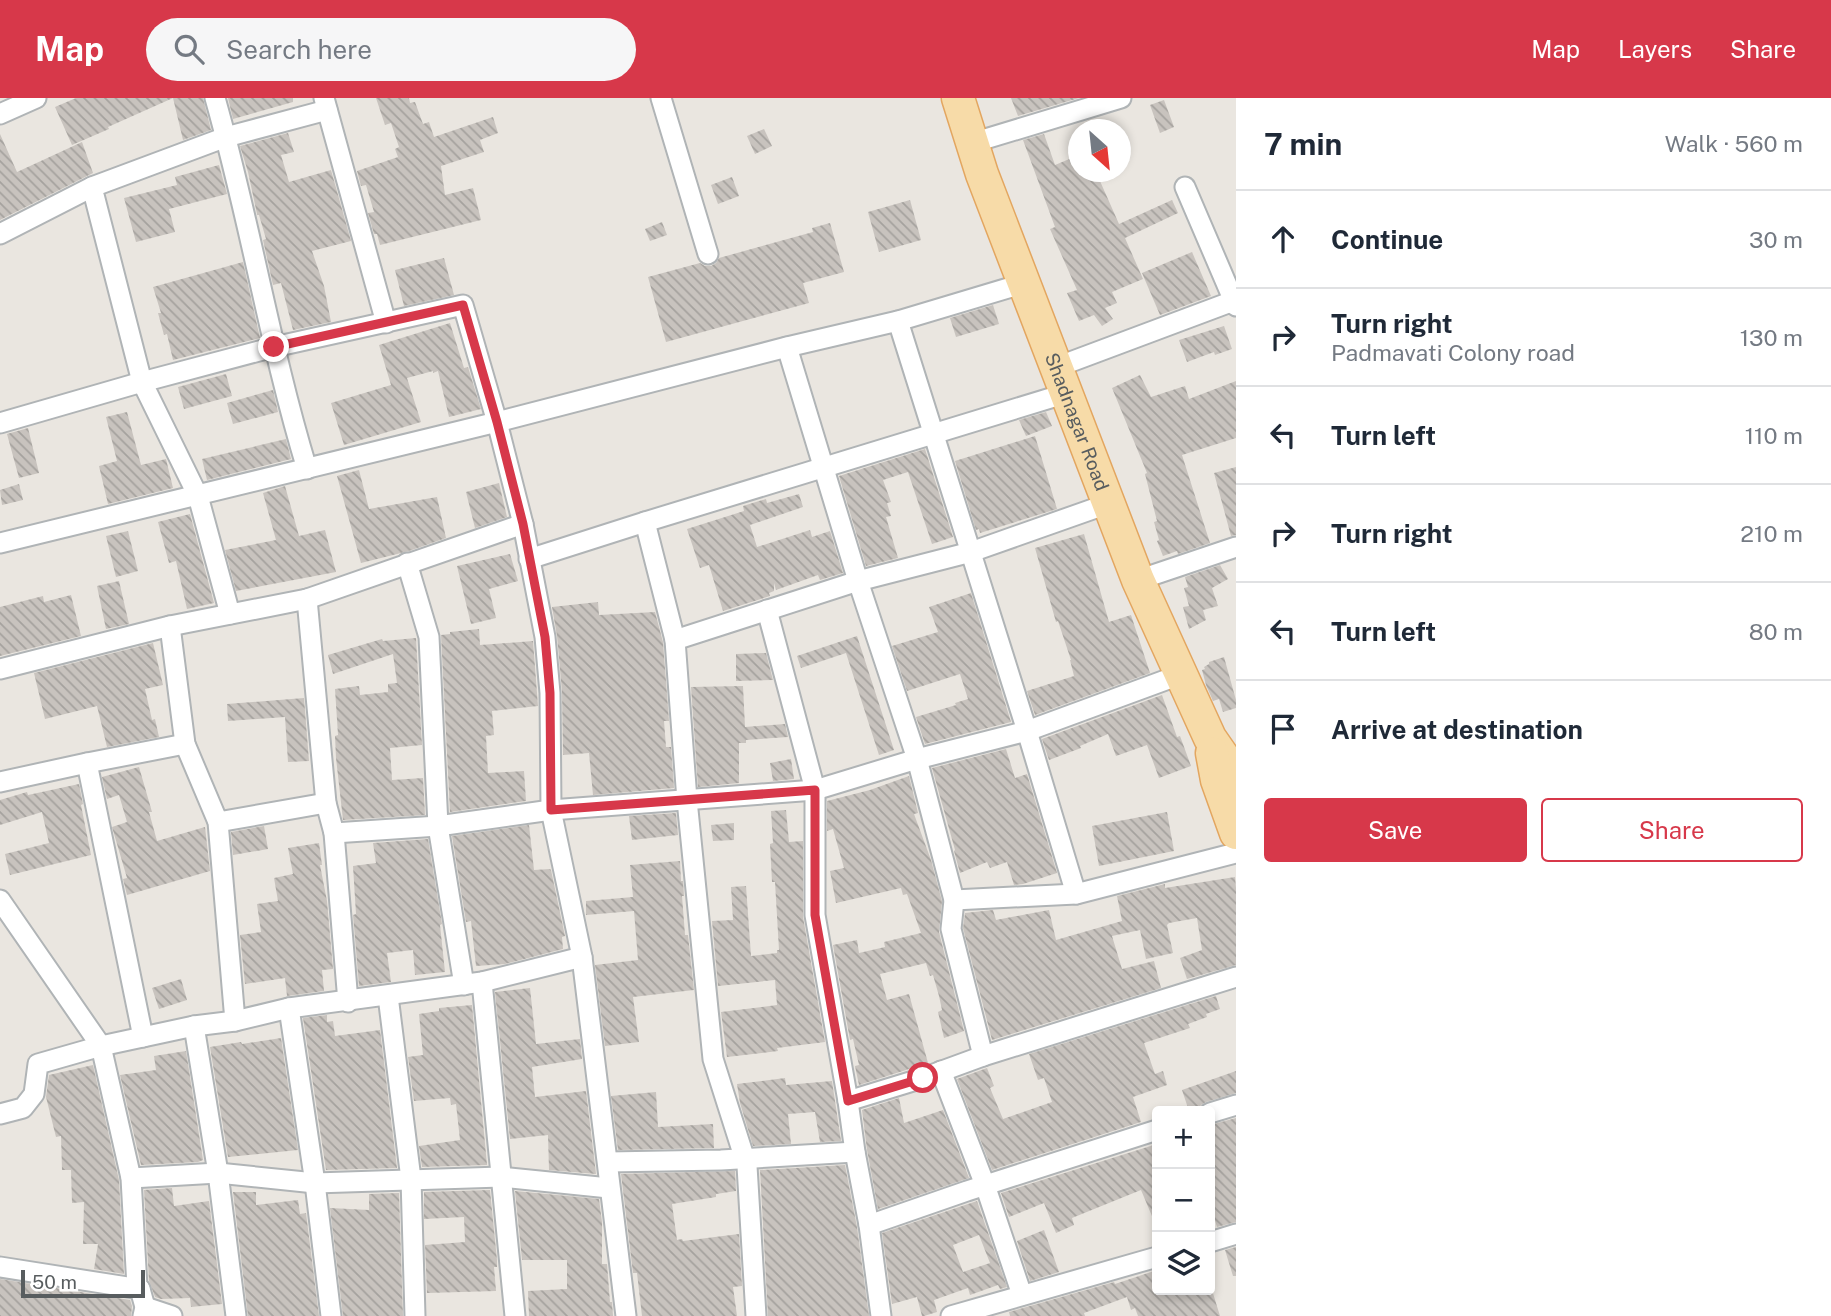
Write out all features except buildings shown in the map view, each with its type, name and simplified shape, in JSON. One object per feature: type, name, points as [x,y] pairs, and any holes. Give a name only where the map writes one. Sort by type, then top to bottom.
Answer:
[{"type":"main road","name":"Shadnagar Road","points":[[958,98],[982,174],[1138,580],[1210,738],[1236,779]]},
{"type":"main road","name":"Shadnagar Road","points":[[1210,738],[1217,780],[1236,834]]},
{"type":"street","points":[[0,114],[36,98]]},
{"type":"street","points":[[215,98],[274,347],[307,469]]},
{"type":"street","points":[[661,98],[708,254]]},
{"type":"street","points":[[972,143],[1121,98]]},
{"type":"street","points":[[0,234],[92,187],[226,137],[326,104],[386,323]]},
{"type":"street","points":[[92,187],[142,382],[198,496],[230,614]]},
{"type":"street","points":[[529,559],[934,434],[1235,302],[1185,187]]},
{"type":"street","points":[[0,543],[497,422],[787,346],[898,321],[1025,283]]},
{"type":"street","points":[[0,423],[274,347],[463,305],[523,524],[541,614],[550,693],[551,810],[582,957],[626,1316]]},
{"type":"street","points":[[898,321],[1076,894]]},
{"type":"street","points":[[787,346],[858,581],[917,759],[954,900],[951,929],[983,1056]]},
{"type":"street","points":[[674,640],[858,581],[971,552],[1110,503]]},
{"type":"street","points":[[645,522],[674,640],[713,1059],[747,1166],[756,1316]]},
{"type":"street","points":[[0,669],[170,626],[307,599],[523,524]]},
{"type":"street","points":[[1138,580],[1236,547]]},
{"type":"street","points":[[407,563],[429,637],[438,826],[473,983],[501,1177],[515,1316]]},
{"type":"street","points":[[307,599],[326,803],[334,833],[348,1002]]},
{"type":"street","points":[[767,610],[815,790],[815,915],[869,1225],[881,1316]]},
{"type":"street","points":[[170,626],[186,744],[218,822],[235,1021]]},
{"type":"street","points":[[334,833],[438,826],[551,810],[815,790],[917,759],[1027,731],[1182,674]]},
{"type":"street","points":[[0,782],[186,744]]},
{"type":"street","points":[[87,763],[143,1037]]},
{"type":"street","points":[[218,822],[326,803]]},
{"type":"street","points":[[954,900],[1076,894],[1236,853]]},
{"type":"street","points":[[0,900],[101,1046],[131,1178],[137,1287],[143,1304]]},
{"type":"street","points":[[0,1114],[23,1108],[34,1094],[38,1064],[101,1046],[289,1008],[473,983],[582,957]]},
{"type":"street","points":[[848,1101],[1236,977]]},
{"type":"street","points":[[388,996],[411,1179],[415,1316]]},
{"type":"street","points":[[289,1008],[331,1316]]},
{"type":"street","points":[[194,1026],[218,1173],[236,1316]]},
{"type":"street","points":[[942,1071],[985,1185],[1022,1295]]},
{"type":"street","points":[[1215,1112],[1236,1105]]},
{"type":"street","points":[[869,1225],[1152,1132]]},
{"type":"street","points":[[608,1161],[855,1152]]},
{"type":"street","points":[[131,1178],[218,1173],[314,1183],[501,1177],[609,1188]]},
{"type":"street","points":[[1215,1240],[1236,1234]]},
{"type":"street","points":[[951,1316],[1152,1258]]},
{"type":"street","points":[[0,1267],[143,1304],[172,1316]]},
{"type":"route","points":[[274,347],[463,305],[523,524],[541,614],[550,693],[551,810],[815,790],[815,915],[848,1101],[923,1078]]}]
